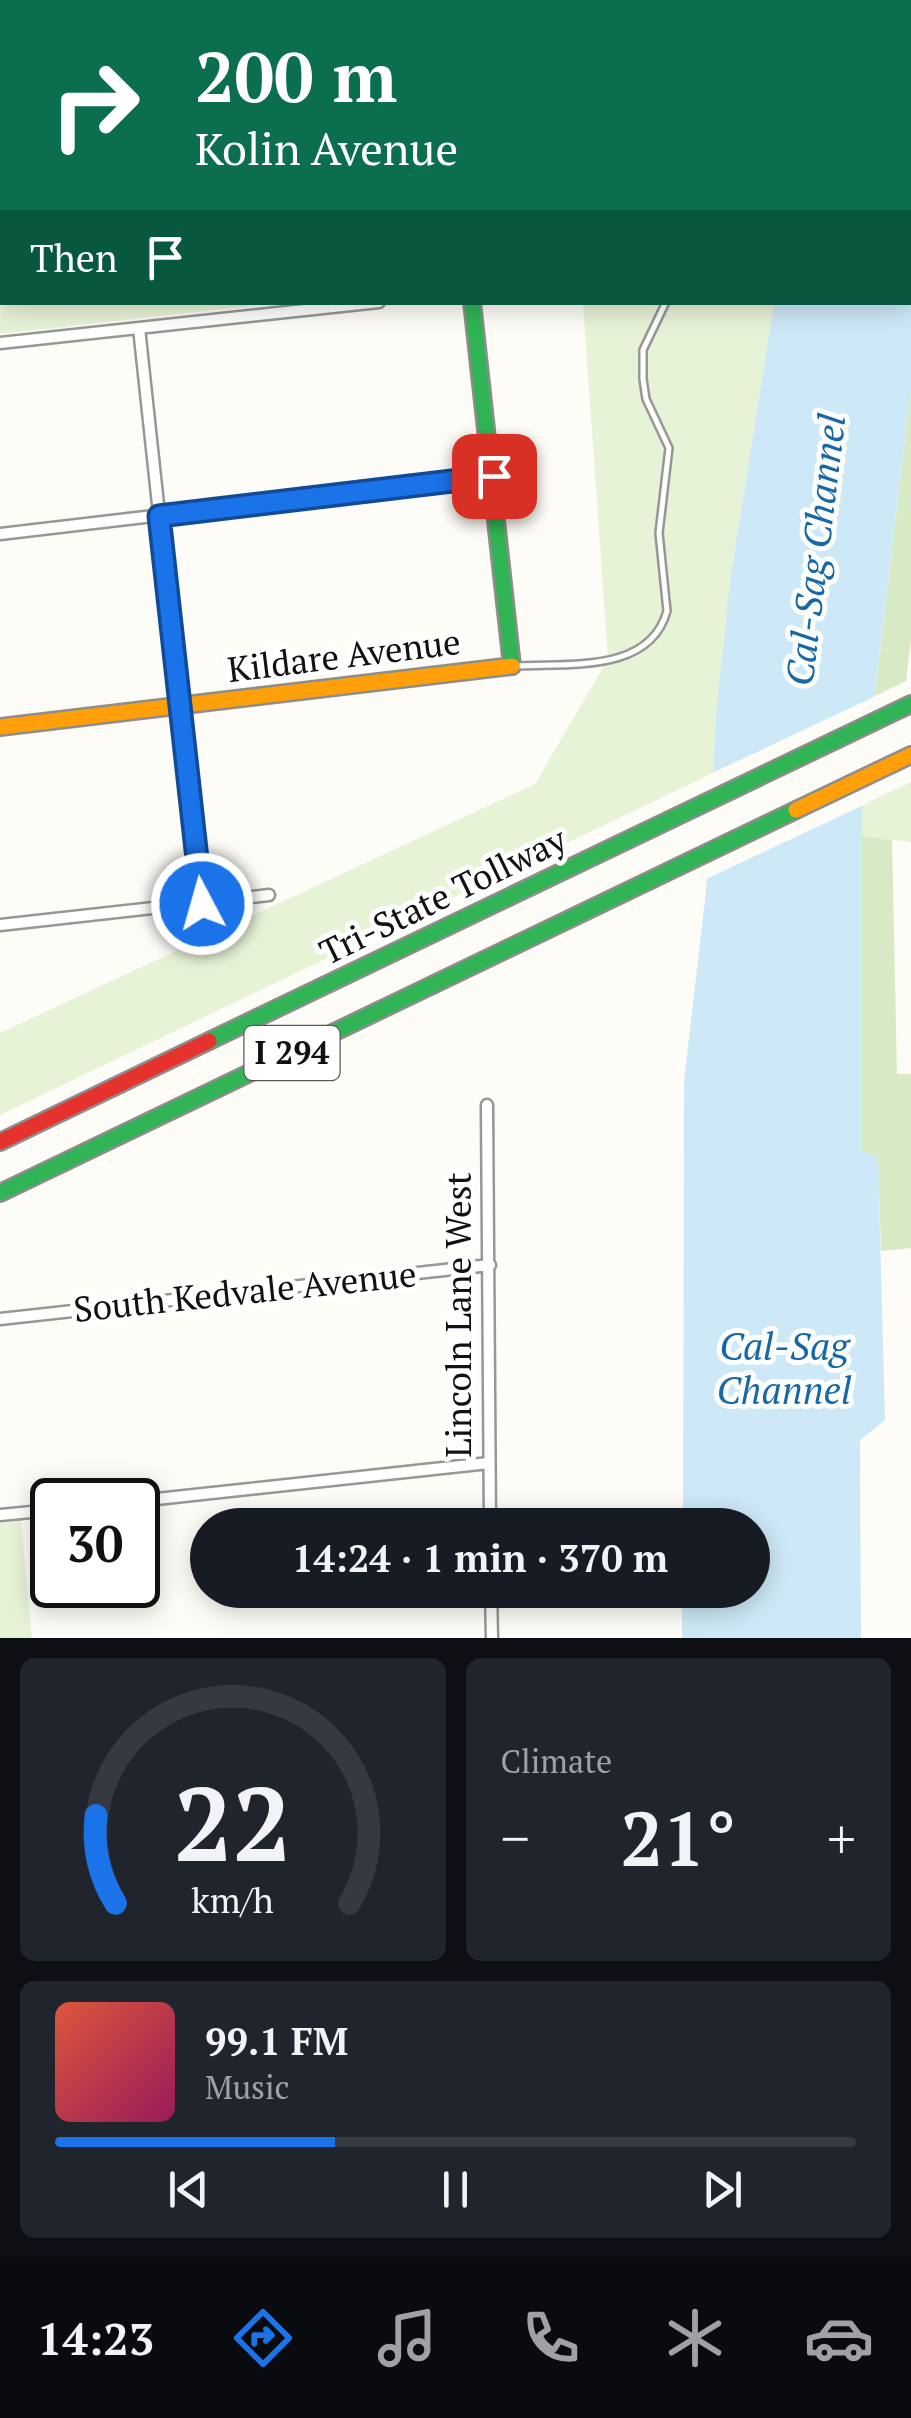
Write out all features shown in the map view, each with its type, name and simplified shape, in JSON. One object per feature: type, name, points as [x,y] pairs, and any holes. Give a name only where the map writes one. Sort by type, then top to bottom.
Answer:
[{"type":"main road","points":[[472,305],[515,666]]},
{"type":"main road","name":"Kildare Avenue","points":[[0,726],[515,666]]},
{"type":"main road","name":"Tri-State Tollway","points":[[0,1142],[911,704]]},
{"type":"main road","name":"I 294","points":[[0,1193],[911,755]]},
{"type":"street","points":[[0,342],[351,305]]},
{"type":"street","points":[[139,328],[202,904]]},
{"type":"street","points":[[0,534],[494,476]]},
{"type":"street","points":[[0,925],[269,894]]},
{"type":"street","name":"Lincoln Lane West","points":[[486,1104],[490,1508]]},
{"type":"street","name":"South Kedvale Avenue","points":[[0,1319],[490,1265]]},
{"type":"street","points":[[160,1498],[489,1462]]},
{"type":"street","points":[[0,1515],[30,1512]]},
{"type":"street","points":[[491,1608],[492,1638]]},
{"type":"lane","points":[[515,666],[632,654],[652,641],[663,626],[667,611],[659,517],[669,448],[646,399],[642,379],[643,350],[665,305]]},
{"type":"green space","points":[[0,305],[259,305],[0,334]]},
{"type":"green space","points":[[583,305],[774,305],[731,574],[713,773],[0,1115],[0,1033],[535,784],[608,659]]},
{"type":"green space","points":[[911,386],[911,640],[906,681],[875,696]]},
{"type":"green space","points":[[911,782],[911,842],[862,836],[862,805]]},
{"type":"green space","points":[[862,836],[892,840],[897,1074],[911,1074],[911,1248],[881,1251],[878,1158],[862,1152]]},
{"type":"green space","points":[[21,1521],[32,1638],[0,1638],[0,1523]]},
{"type":"water","name":"Cal-Sag Channel","points":[[774,305],[911,305],[911,386],[862,805],[862,1151],[878,1157],[885,1420],[860,1440],[861,1638],[682,1638],[682,1608],[770,1608],[770,1508],[683,1508],[684,1081],[706,891],[717,703],[731,574]]},
{"type":"pier","points":[[880,694],[868,803],[702,881],[708,775]]},
{"type":"traffic: fast","points":[[472,305],[512,666]]},
{"type":"traffic: fast","points":[[209,1041],[911,704]]},
{"type":"traffic: fast","points":[[0,1193],[796,810]]},
{"type":"traffic: slow","points":[[0,727],[512,666]]},
{"type":"traffic: slow","points":[[796,810],[911,755]]},
{"type":"traffic: jam","points":[[0,1142],[209,1041]]},
{"type":"route","points":[[202,904],[159,516],[494,476]]}]
